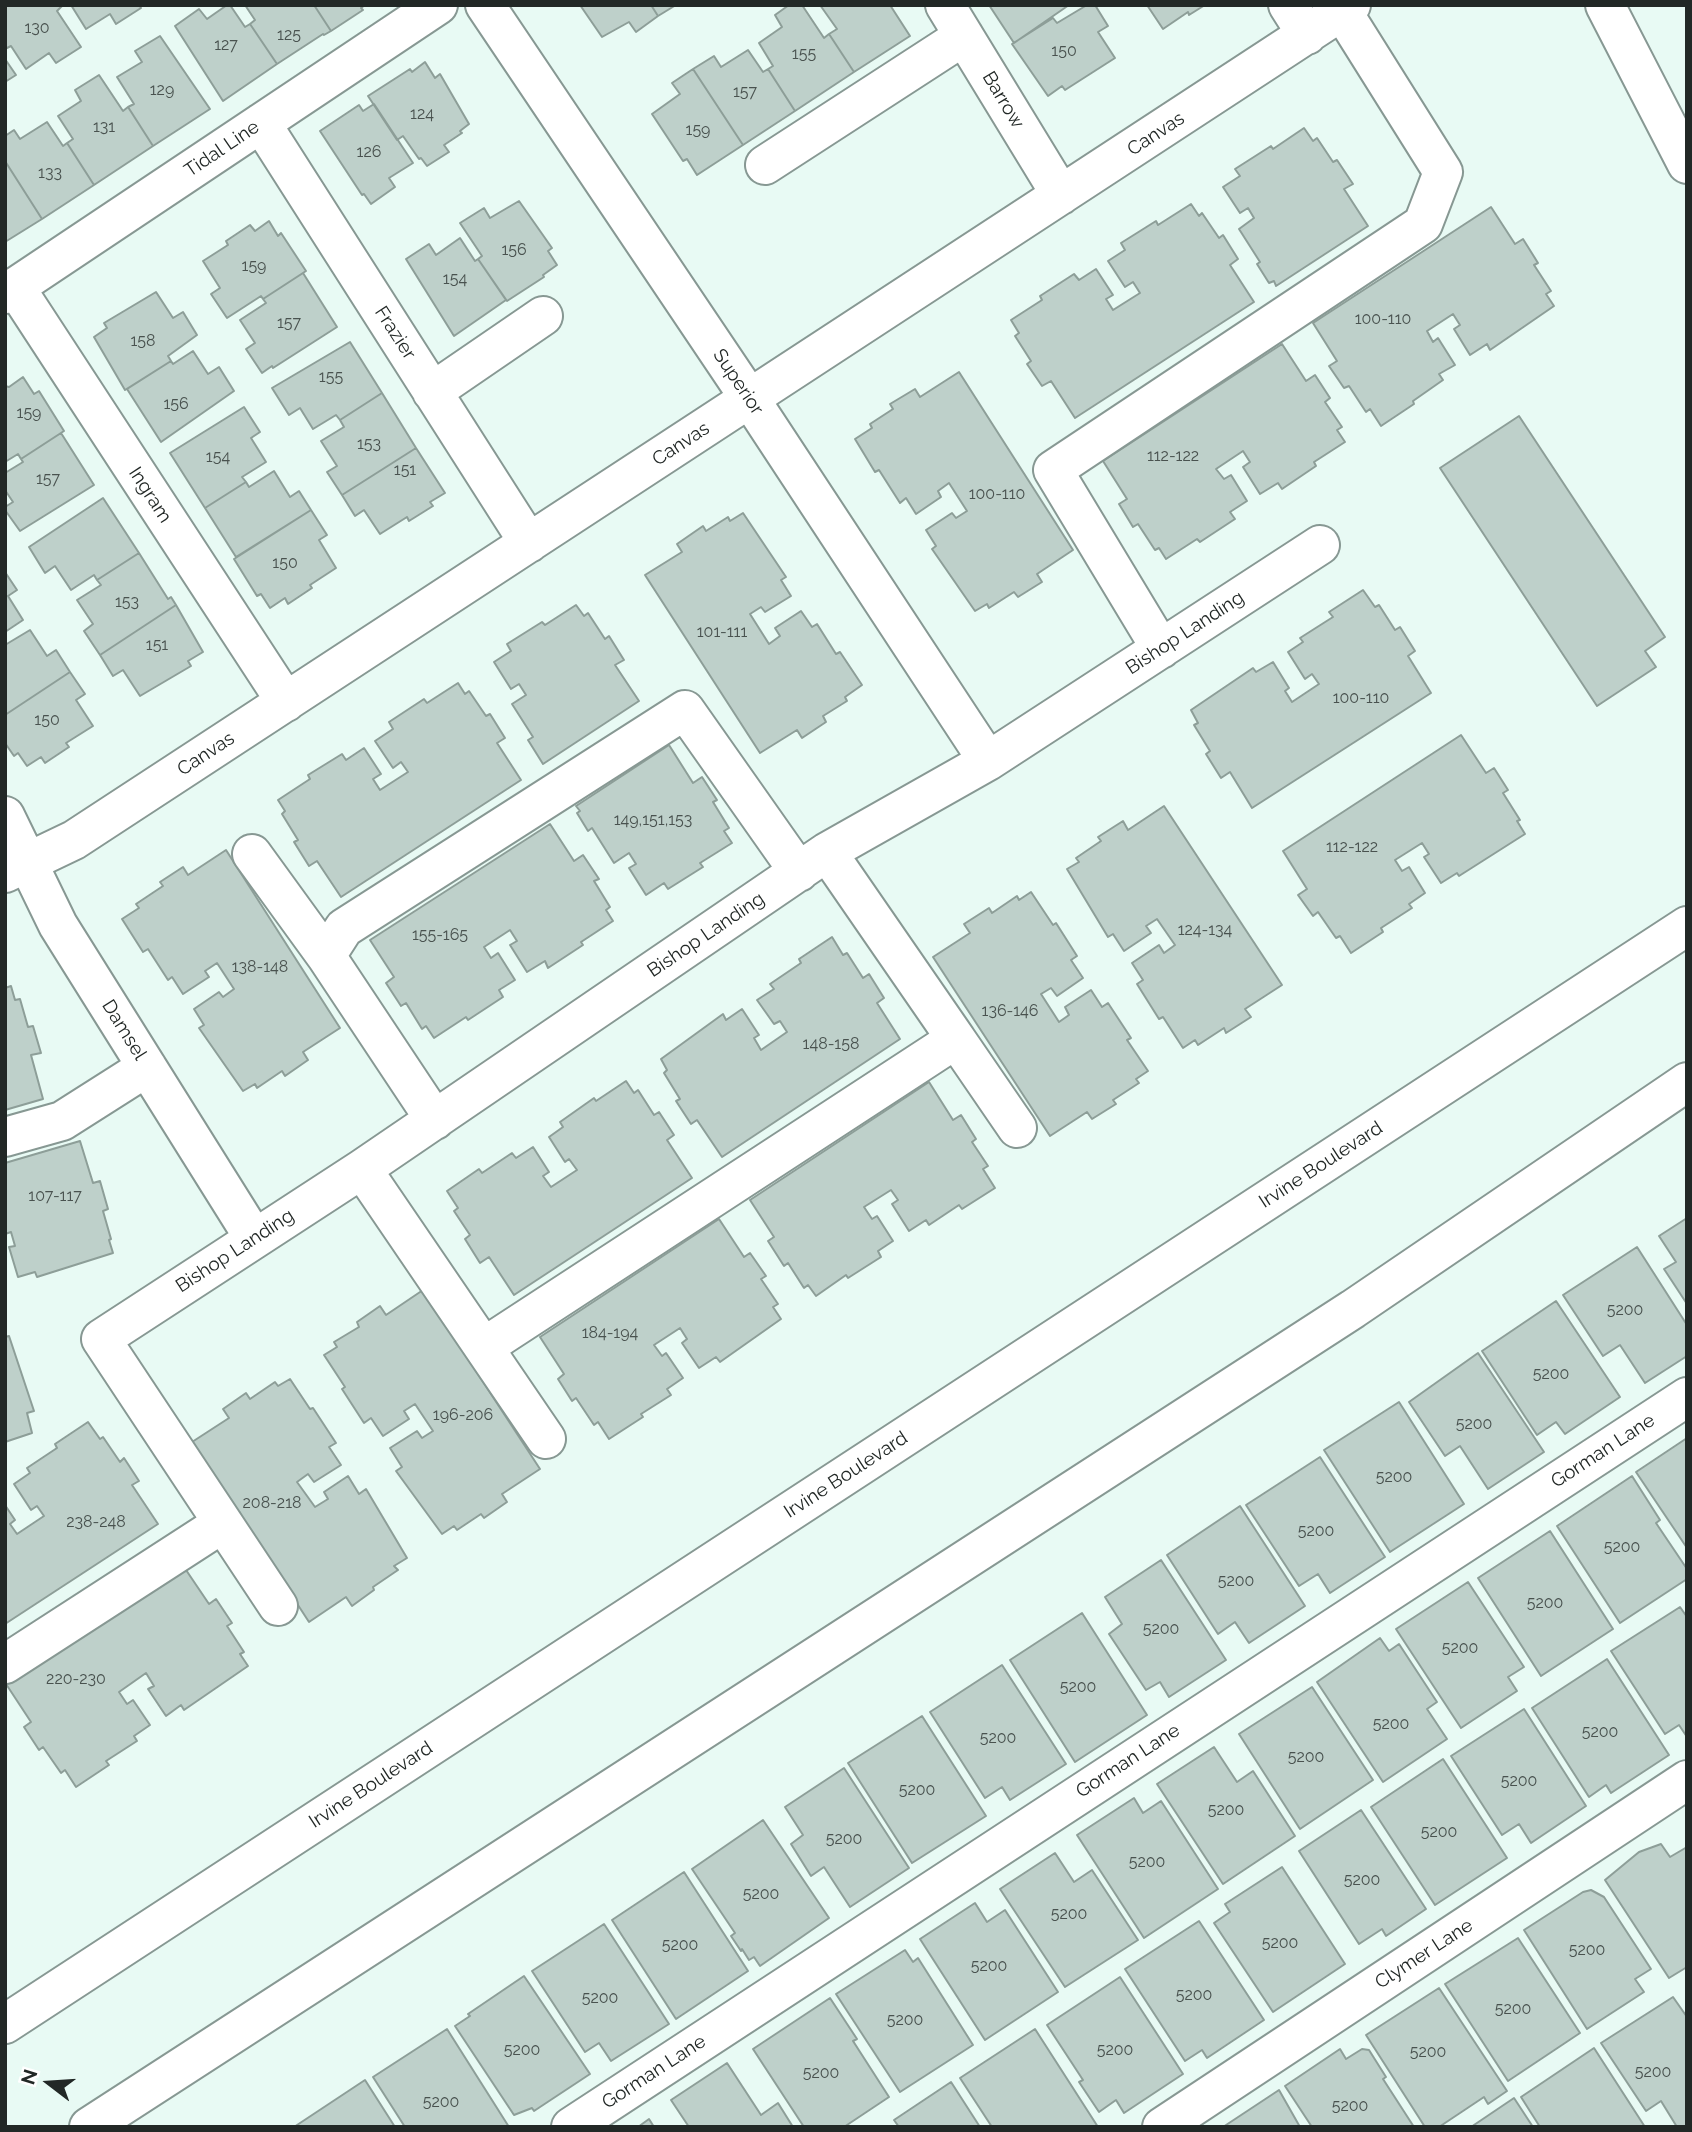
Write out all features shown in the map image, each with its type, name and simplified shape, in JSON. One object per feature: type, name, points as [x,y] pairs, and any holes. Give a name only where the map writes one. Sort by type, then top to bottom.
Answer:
[{"type":"street","name":"Tidal Line","points":[[10,290],[438,5]]},
{"type":"street","name":"Superior","points":[[485,5],[750,399],[988,761]]},
{"type":"street","points":[[1605,5],[1687,164]]},
{"type":"street","name":"Canvas","points":[[16,868],[74,840],[1061,195],[1298,20],[1347,8]]},
{"type":"street","points":[[1161,649],[1053,470],[1423,225],[1443,172],[1347,8]]},
{"type":"street","points":[[765,165],[955,21]]},
{"type":"street","name":"Barrow","points":[[955,21],[1061,195]]},
{"type":"street","name":"Frazier","points":[[261,123],[529,543]]},
{"type":"street","name":"Ingram","points":[[10,290],[285,702]]},
{"type":"street","points":[[432,392],[543,316]]},
{"type":"street","name":"Bishop Landing","points":[[223,1523],[101,1339],[362,1169],[813,862],[988,761],[1320,545]]},
{"type":"street","points":[[326,956],[344,928],[685,710],[813,862],[956,1039],[1017,1128]]},
{"type":"street","name":"Damsel","points":[[5,816],[16,868],[58,925],[254,1238]]},
{"type":"street","points":[[252,854],[326,956],[435,1119]]},
{"type":"street","name":"Irvine Boulevard","points":[[5,2024],[1687,926]]},
{"type":"street","points":[[484,1347],[956,1039]]},
{"type":"street","points":[[5,1138],[62,1121],[147,1067]]},
{"type":"street","points":[[89,2127],[1342,1316],[1687,1082]]},
{"type":"street","points":[[362,1169],[546,1439]]},
{"type":"street","name":"Gorman Lane","points":[[570,2127],[1687,1397]]},
{"type":"street","points":[[5,1664],[223,1523],[278,1606]]},
{"type":"street","name":"Clymer Lane","points":[[1162,2127],[1687,1780]]},
{"type":"building","points":[[5,5],[63,5],[57,11],[81,47],[56,63],[49,53],[26,69],[11,46],[5,46]]},
{"type":"building","points":[[71,5],[139,5],[141,8],[116,24],[110,14],[86,29]]},
{"type":"building","points":[[230,5],[245,27],[250,24],[277,64],[223,101],[175,26],[199,9],[207,19]]},
{"type":"building","points":[[245,5],[314,5],[331,31],[277,64],[250,24],[255,20]]},
{"type":"building","points":[[314,5],[365,5],[361,8],[363,10],[331,31]]},
{"type":"building","points":[[580,5],[651,5],[658,16],[636,32],[629,22],[602,37]]},
{"type":"building","points":[[651,5],[676,5],[658,16]]},
{"type":"building","points":[[789,5],[802,5],[824,38],[829,34],[854,72],[795,111],[768,69],[773,66],[759,43],[782,27],[775,15]]},
{"type":"building","points":[[820,5],[890,5],[910,36],[854,72],[829,34],[837,29]]},
{"type":"building","points":[[989,5],[1069,5],[1014,43]]},
{"type":"building","points":[[1087,5],[1095,5],[1108,26],[1098,32],[1115,58],[1065,90],[1062,86],[1048,96],[1012,44],[1053,18],[1057,23]]},
{"type":"building","points":[[1147,5],[1205,5],[1189,15],[1188,12],[1163,29]]},
{"type":"building","points":[[160,36],[210,109],[153,146],[128,107],[134,104],[117,77],[142,62],[135,51]]},
{"type":"building","points":[[748,50],[763,72],[768,69],[795,111],[743,145],[693,69],[714,56],[721,67]]},
{"type":"building","points":[[5,59],[16,75],[5,82]]},
{"type":"building","points":[[425,62],[435,78],[440,74],[469,124],[460,131],[462,133],[444,145],[449,152],[427,166],[403,136],[397,140],[368,96]]},
{"type":"building","points":[[693,69],[743,145],[697,175],[687,159],[683,161],[652,114],[680,94],[672,83]]},
{"type":"building","points":[[99,75],[123,111],[128,107],[153,146],[94,185],[67,143],[73,139],[58,116],[81,101],[75,90]]},
{"type":"building","points":[[374,104],[413,163],[389,178],[395,187],[371,204],[364,194],[362,195],[320,131],[359,105],[363,111]]},
{"type":"building","points":[[47,122],[63,146],[67,143],[94,185],[42,219],[5,161],[5,136],[14,130],[20,139]]},
{"type":"building","points":[[1304,128],[1313,141],[1317,138],[1333,162],[1337,160],[1353,184],[1344,189],[1368,226],[1276,286],[1274,281],[1269,283],[1257,264],[1260,262],[1239,229],[1254,218],[1248,208],[1240,213],[1223,187],[1240,176],[1235,169],[1271,146],[1273,149]]},
{"type":"building","points":[[5,161],[42,219],[5,242]]},
{"type":"building","points":[[519,201],[552,248],[548,251],[557,265],[543,275],[544,277],[507,301],[478,259],[482,256],[460,223],[484,208],[490,218]]},
{"type":"building","points":[[1191,204],[1199,216],[1202,213],[1219,238],[1223,235],[1238,259],[1230,265],[1254,302],[1075,418],[1051,381],[1042,386],[1027,364],[1031,361],[1015,336],[1019,333],[1011,320],[1042,300],[1040,296],[1074,274],[1079,280],[1096,269],[1113,295],[1106,299],[1113,310],[1140,293],[1133,282],[1125,287],[1108,261],[1125,250],[1121,243],[1156,221],[1158,225]]},
{"type":"building","points":[[1491,207],[1515,244],[1523,239],[1538,263],[1534,265],[1551,291],[1546,294],[1554,306],[1490,350],[1487,344],[1470,355],[1454,329],[1460,325],[1453,314],[1427,331],[1433,342],[1438,338],[1455,365],[1439,374],[1443,380],[1413,401],[1414,404],[1381,426],[1370,409],[1366,412],[1349,386],[1344,388],[1329,366],[1337,361],[1313,323]]},
{"type":"building","points":[[269,221],[278,236],[281,233],[306,271],[227,318],[211,294],[220,288],[203,261],[228,245],[226,241],[250,225],[255,231]]},
{"type":"building","points":[[460,238],[506,300],[454,336],[406,259],[429,244],[436,255]]},
{"type":"building","points":[[303,273],[337,327],[262,373],[246,349],[255,343],[240,320],[266,303],[263,299]]},
{"type":"building","points":[[156,292],[173,318],[183,312],[197,335],[168,356],[171,361],[125,390],[94,337],[107,328],[104,323]]},
{"type":"building","points":[[350,342],[382,393],[340,420],[336,415],[313,429],[300,408],[289,415],[272,388]]},
{"type":"building","points":[[1282,344],[1306,381],[1315,375],[1330,398],[1325,402],[1342,427],[1337,430],[1345,442],[1314,462],[1316,466],[1282,489],[1278,483],[1260,494],[1243,467],[1250,462],[1243,451],[1216,469],[1224,479],[1231,475],[1247,501],[1230,512],[1235,519],[1200,542],[1197,539],[1166,559],[1159,548],[1155,550],[1138,524],[1133,527],[1119,504],[1127,499],[1103,461]]},
{"type":"building","points":[[193,351],[208,374],[219,367],[234,391],[161,442],[127,389],[171,361],[173,364]]},
{"type":"building","points":[[959,372],[1073,550],[1037,574],[1042,582],[1018,597],[1014,592],[989,608],[987,604],[975,611],[932,549],[936,546],[926,530],[952,513],[956,518],[967,511],[949,483],[938,491],[941,497],[916,514],[906,498],[900,503],[879,470],[875,472],[855,439],[872,428],[870,424],[893,409],[890,404],[915,389],[920,397]]},
{"type":"building","points":[[23,377],[34,394],[39,391],[64,431],[21,459],[18,454],[5,462],[5,386],[9,387]]},
{"type":"building","points":[[382,393],[416,448],[342,495],[327,472],[337,466],[321,441],[344,427],[340,420]]},
{"type":"building","points":[[244,407],[260,432],[251,438],[266,462],[242,477],[246,482],[205,508],[170,453]]},
{"type":"building","points":[[1519,416],[1665,637],[1645,651],[1656,667],[1597,706],[1440,468]]},
{"type":"building","points":[[61,433],[94,485],[20,531],[5,510],[5,507],[13,502],[5,490],[5,473]]},
{"type":"building","points":[[416,448],[445,493],[430,502],[433,506],[409,521],[407,517],[380,534],[364,510],[355,516],[342,495]]},
{"type":"building","points":[[274,471],[290,497],[299,491],[311,510],[236,557],[205,508],[246,482],[249,487]]},
{"type":"building","points":[[103,498],[139,553],[97,580],[94,575],[71,590],[55,566],[45,573],[29,547]]},
{"type":"building","points":[[311,510],[327,535],[319,540],[336,568],[288,604],[285,598],[270,608],[261,594],[257,596],[234,559]]},
{"type":"building","points":[[743,513],[786,577],[781,580],[791,596],[765,612],[761,607],[750,614],[769,644],[780,636],[775,628],[801,611],[812,627],[817,624],[836,654],[840,652],[862,685],[845,697],[847,701],[823,716],[826,722],[802,738],[797,730],[760,753],[645,575],[682,552],[677,544],[703,526],[706,531],[728,517],[730,521]]},
{"type":"building","points":[[139,553],[168,599],[171,597],[176,605],[100,655],[84,631],[93,624],[77,600],[101,585],[97,580]]},
{"type":"building","points":[[5,572],[17,590],[8,596],[23,620],[5,632]]},
{"type":"building","points":[[1363,590],[1375,607],[1379,605],[1395,630],[1400,627],[1415,651],[1408,656],[1431,693],[1252,808],[1230,772],[1221,778],[1206,754],[1210,751],[1194,725],[1198,723],[1191,710],[1253,668],[1256,672],[1273,662],[1289,688],[1285,691],[1292,702],[1319,684],[1312,674],[1305,679],[1288,652],[1303,642],[1300,638],[1333,617],[1329,612]]},
{"type":"building","points":[[176,605],[203,652],[188,661],[191,666],[140,696],[123,670],[113,676],[100,655]]},
{"type":"building","points":[[576,605],[584,616],[588,613],[605,639],[609,636],[624,660],[615,665],[639,701],[543,764],[528,740],[533,737],[512,704],[526,695],[519,684],[511,689],[494,662],[511,651],[507,644],[542,622],[545,625]]},
{"type":"building","points":[[30,630],[47,656],[56,650],[70,672],[5,715],[5,645]]},
{"type":"building","points":[[70,672],[85,694],[76,700],[93,726],[66,743],[69,747],[45,763],[41,757],[27,766],[18,753],[14,756],[5,743],[5,715]]},
{"type":"building","points":[[458,683],[465,694],[469,691],[486,716],[490,714],[505,738],[497,743],[521,780],[341,897],[317,861],[309,866],[294,842],[298,840],[282,814],[285,811],[278,800],[310,779],[308,775],[342,754],[346,760],[364,748],[381,774],[373,779],[380,790],[408,772],[401,762],[393,768],[375,741],[393,729],[389,722],[424,699],[427,703]]},
{"type":"building","points":[[1461,735],[1486,773],[1494,768],[1508,790],[1503,793],[1520,820],[1517,821],[1525,834],[1459,876],[1457,873],[1441,883],[1424,857],[1429,854],[1422,843],[1395,860],[1402,871],[1409,867],[1425,893],[1409,904],[1412,908],[1381,928],[1383,932],[1351,953],[1340,936],[1336,938],[1318,912],[1313,916],[1298,895],[1307,889],[1283,851]]},
{"type":"building","points":[[669,745],[693,783],[702,777],[717,800],[713,802],[729,828],[724,831],[732,843],[700,863],[703,867],[668,889],[664,883],[646,895],[629,868],[636,864],[629,853],[614,863],[592,828],[588,831],[577,813],[580,811],[576,806]]},
{"type":"building","points":[[1164,806],[1282,985],[1245,1009],[1251,1017],[1226,1033],[1224,1028],[1198,1045],[1195,1040],[1183,1048],[1163,1017],[1159,1019],[1137,984],[1143,980],[1132,963],[1159,945],[1164,953],[1175,945],[1157,919],[1146,926],[1151,933],[1124,951],[1113,934],[1108,937],[1067,869],[1079,862],[1076,858],[1101,841],[1098,837],[1123,821],[1128,830]]},
{"type":"building","points":[[550,824],[574,861],[583,855],[599,879],[594,881],[610,907],[606,910],[613,921],[548,968],[545,961],[527,972],[510,945],[517,941],[510,930],[484,947],[491,958],[498,953],[515,980],[499,990],[503,997],[434,1038],[426,1026],[422,1029],[406,1003],[401,1006],[386,983],[394,977],[370,940]]},
{"type":"building","points":[[226,850],[340,1028],[303,1052],[308,1060],[285,1076],[282,1071],[257,1088],[255,1084],[243,1091],[199,1028],[204,1025],[194,1009],[219,992],[223,997],[234,989],[217,963],[205,971],[209,977],[183,994],[172,977],[168,980],[148,949],[143,952],[122,919],[139,908],[136,904],[163,886],[160,882],[183,867],[188,875]]},
{"type":"building","points":[[1031,892],[1053,925],[1056,923],[1077,956],[1071,960],[1083,978],[1057,996],[1051,988],[1041,994],[1059,1022],[1069,1015],[1065,1007],[1091,990],[1102,1007],[1108,1003],[1131,1038],[1127,1040],[1148,1071],[1136,1079],[1139,1083],[1113,1100],[1116,1104],[1092,1119],[1087,1112],[1050,1136],[933,957],[970,933],[964,924],[989,908],[992,913],[1017,896],[1019,900]]},
{"type":"building","points":[[832,937],[843,955],[847,953],[863,978],[869,974],[884,998],[877,1003],[900,1039],[722,1157],[697,1120],[691,1124],[676,1101],[680,1099],[664,1073],[667,1070],[661,1059],[723,1014],[726,1020],[742,1009],[759,1035],[754,1038],[761,1050],[787,1032],[780,1021],[774,1024],[757,1000],[774,989],[770,984],[801,963],[799,959]]},
{"type":"building","points":[[11,986],[15,1000],[20,999],[28,1027],[33,1026],[41,1053],[31,1055],[43,1099],[5,1110],[5,988]]},
{"type":"building","points":[[626,1081],[634,1093],[638,1090],[654,1115],[659,1112],[674,1135],[667,1140],[692,1178],[514,1295],[489,1257],[480,1263],[465,1239],[470,1235],[454,1211],[458,1208],[447,1191],[479,1169],[482,1173],[512,1153],[516,1158],[533,1147],[549,1172],[543,1176],[551,1187],[577,1170],[569,1159],[565,1162],[549,1137],[563,1127],[560,1122],[594,1098],[596,1101]]},
{"type":"building","points":[[929,1082],[953,1120],[961,1115],[976,1139],[972,1142],[988,1166],[983,1169],[995,1188],[962,1209],[959,1205],[929,1225],[926,1220],[909,1231],[892,1204],[898,1200],[891,1190],[864,1207],[872,1219],[877,1216],[893,1241],[878,1251],[881,1257],[848,1278],[846,1275],[816,1296],[808,1285],[804,1288],[788,1263],[784,1266],[768,1241],[774,1237],[750,1200]]},
{"type":"building","points":[[80,1141],[93,1183],[100,1181],[108,1209],[103,1211],[113,1253],[37,1277],[35,1272],[18,1277],[9,1247],[15,1246],[11,1232],[5,1234],[5,1163]]},
{"type":"building","points":[[1687,1218],[1687,1304],[1664,1269],[1676,1262],[1659,1236]]},
{"type":"building","points":[[719,1219],[744,1257],[750,1253],[766,1276],[761,1279],[778,1304],[773,1307],[781,1319],[720,1362],[716,1357],[699,1368],[682,1343],[687,1339],[680,1328],[654,1345],[662,1356],[666,1353],[683,1378],[667,1389],[671,1395],[609,1439],[598,1422],[594,1425],[576,1398],[572,1401],[558,1379],[564,1374],[540,1337]]},
{"type":"building","points":[[1637,1247],[1687,1325],[1687,1356],[1645,1383],[1620,1345],[1603,1356],[1563,1295]]},
{"type":"building","points":[[423,1290],[540,1469],[502,1494],[507,1502],[484,1518],[481,1514],[457,1530],[454,1526],[442,1534],[396,1471],[402,1467],[390,1448],[417,1431],[422,1438],[433,1431],[415,1404],[404,1411],[409,1419],[383,1436],[371,1418],[364,1423],[324,1355],[337,1347],[334,1342],[359,1327],[357,1322],[380,1306],[386,1315]]},
{"type":"building","points":[[1556,1301],[1620,1397],[1565,1434],[1556,1422],[1537,1435],[1482,1351]]},
{"type":"building","points":[[9,1336],[34,1411],[27,1413],[32,1433],[5,1442],[5,1337]]},
{"type":"building","points":[[1478,1353],[1544,1452],[1488,1489],[1460,1446],[1445,1456],[1409,1402]]},
{"type":"building","points":[[290,1379],[336,1443],[329,1447],[341,1465],[314,1482],[308,1474],[297,1482],[315,1507],[328,1499],[324,1492],[348,1476],[359,1494],[366,1489],[407,1558],[394,1566],[398,1570],[352,1606],[346,1597],[309,1622],[192,1442],[229,1418],[223,1409],[246,1393],[250,1399],[275,1382],[278,1386]]},
{"type":"building","points":[[1399,1402],[1464,1504],[1390,1552],[1324,1450]]},
{"type":"building","points":[[88,1422],[100,1439],[103,1437],[120,1462],[124,1458],[139,1481],[132,1485],[158,1524],[5,1624],[5,1505],[15,1520],[10,1524],[17,1534],[44,1516],[37,1506],[31,1510],[14,1484],[30,1473],[27,1468],[57,1448],[55,1444]]},
{"type":"building","points":[[1687,1438],[1687,1548],[1636,1472]]},
{"type":"building","points":[[1320,1457],[1385,1557],[1330,1593],[1318,1574],[1299,1586],[1246,1505]]},
{"type":"building","points":[[1632,1476],[1660,1520],[1656,1523],[1687,1569],[1687,1579],[1620,1623],[1557,1526]]},
{"type":"building","points":[[1240,1506],[1305,1606],[1249,1643],[1235,1622],[1218,1634],[1167,1555]]},
{"type":"building","points":[[1550,1531],[1613,1629],[1541,1676],[1478,1578]]},
{"type":"building","points":[[1161,1560],[1226,1660],[1169,1697],[1160,1682],[1146,1690],[1109,1634],[1122,1624],[1105,1597]]},
{"type":"building","points":[[184,1567],[209,1604],[216,1599],[232,1623],[227,1626],[244,1652],[240,1654],[248,1666],[184,1710],[181,1705],[166,1716],[148,1689],[154,1686],[146,1673],[119,1692],[127,1704],[133,1700],[150,1725],[134,1736],[137,1741],[106,1761],[109,1765],[76,1787],[65,1770],[61,1773],[43,1747],[39,1750],[24,1727],[31,1722],[6,1684]]},
{"type":"building","points":[[1468,1582],[1524,1667],[1508,1677],[1517,1691],[1461,1728],[1396,1629]]},
{"type":"building","points":[[1680,1607],[1687,1617],[1687,1737],[1679,1725],[1665,1734],[1611,1651]]},
{"type":"building","points":[[1082,1613],[1147,1715],[1075,1762],[1010,1660]]},
{"type":"building","points":[[1380,1638],[1389,1651],[1399,1644],[1437,1702],[1427,1709],[1447,1739],[1383,1782],[1317,1682]]},
{"type":"building","points":[[1607,1659],[1669,1755],[1611,1793],[1606,1785],[1589,1797],[1532,1708]]},
{"type":"building","points":[[1002,1665],[1066,1764],[1010,1800],[1002,1787],[985,1798],[930,1712]]},
{"type":"building","points":[[1312,1687],[1373,1780],[1300,1829],[1239,1734]]},
{"type":"building","points":[[1524,1709],[1586,1806],[1531,1843],[1519,1824],[1502,1835],[1451,1756]]},
{"type":"building","points":[[922,1716],[986,1816],[912,1863],[848,1763]]},
{"type":"building","points":[[1214,1747],[1237,1782],[1253,1771],[1295,1836],[1223,1884],[1157,1784]]},
{"type":"building","points":[[1443,1759],[1507,1858],[1435,1905],[1371,1807]]},
{"type":"building","points":[[844,1768],[909,1868],[850,1907],[824,1867],[811,1876],[791,1844],[803,1835],[785,1807]]},
{"type":"building","points":[[1134,1798],[1143,1813],[1161,1801],[1218,1889],[1144,1938],[1077,1835]]},
{"type":"building","points":[[1361,1810],[1426,1909],[1386,1936],[1382,1929],[1359,1944],[1299,1851]]},
{"type":"building","points":[[763,1820],[829,1918],[760,1966],[754,1957],[749,1960],[742,1949],[741,1951],[731,1936],[735,1933],[692,1869]]},
{"type":"building","points":[[1661,1844],[1670,1857],[1687,1847],[1687,1967],[1669,1978],[1605,1880],[1639,1852]]},
{"type":"building","points":[[1055,1853],[1074,1882],[1092,1870],[1138,1940],[1065,1987],[1000,1889]]},
{"type":"building","points":[[1282,1867],[1345,1964],[1273,2012],[1214,1923],[1230,1912],[1225,1904]]},
{"type":"building","points":[[684,1872],[748,1971],[676,2019],[612,1920]]},
{"type":"building","points":[[1591,1890],[1604,1897],[1651,1969],[1635,1979],[1644,1992],[1587,2029],[1524,1930],[1583,1892]]},
{"type":"building","points":[[975,1903],[987,1922],[1005,1910],[1058,1992],[985,2040],[920,1939]]},
{"type":"building","points":[[1199,1921],[1264,2020],[1207,2058],[1202,2050],[1185,2061],[1125,1969]]},
{"type":"building","points":[[604,1924],[669,2024],[611,2061],[599,2043],[585,2052],[532,1971]]},
{"type":"building","points":[[1518,1938],[1580,2033],[1508,2081],[1445,1984]]},
{"type":"building","points":[[905,1950],[913,1962],[918,1958],[973,2045],[900,2092],[836,1994]]},
{"type":"building","points":[[524,1976],[590,2074],[534,2111],[532,2108],[514,2115],[455,2026]]},
{"type":"building","points":[[1120,1977],[1183,2074],[1124,2113],[1116,2100],[1099,2112],[1079,2082],[1083,2080],[1047,2025]]},
{"type":"building","points":[[1439,1988],[1507,2091],[1488,2104],[1484,2097],[1439,2127],[1425,2127],[1366,2035]]},
{"type":"building","points":[[1673,1997],[1687,2017],[1687,2127],[1677,2127],[1661,2101],[1646,2111],[1601,2043]]},
{"type":"building","points":[[830,1998],[857,2039],[853,2041],[889,2097],[844,2127],[804,2127],[753,2049]]},
{"type":"building","points":[[447,2029],[509,2127],[405,2127],[373,2077]]},
{"type":"building","points":[[1035,2029],[1098,2127],[992,2127],[960,2078]]},
{"type":"building","points":[[1594,2048],[1645,2127],[1540,2127],[1521,2097]]},
{"type":"building","points":[[1340,2049],[1346,2059],[1362,2049],[1369,2050],[1386,2077],[1383,2079],[1414,2127],[1312,2127],[1285,2086]]},
{"type":"building","points":[[727,2063],[761,2115],[778,2103],[793,2127],[689,2127],[671,2100]]},
{"type":"building","points":[[365,2080],[395,2127],[294,2127]]},
{"type":"building","points":[[951,2082],[980,2127],[899,2127],[894,2120]]},
{"type":"building","points":[[1279,2090],[1300,2127],[1223,2127]]},
{"type":"building","points":[[1514,2098],[1533,2127],[1471,2127]]},
{"type":"building","points":[[649,2119],[654,2127],[638,2127]]}]
